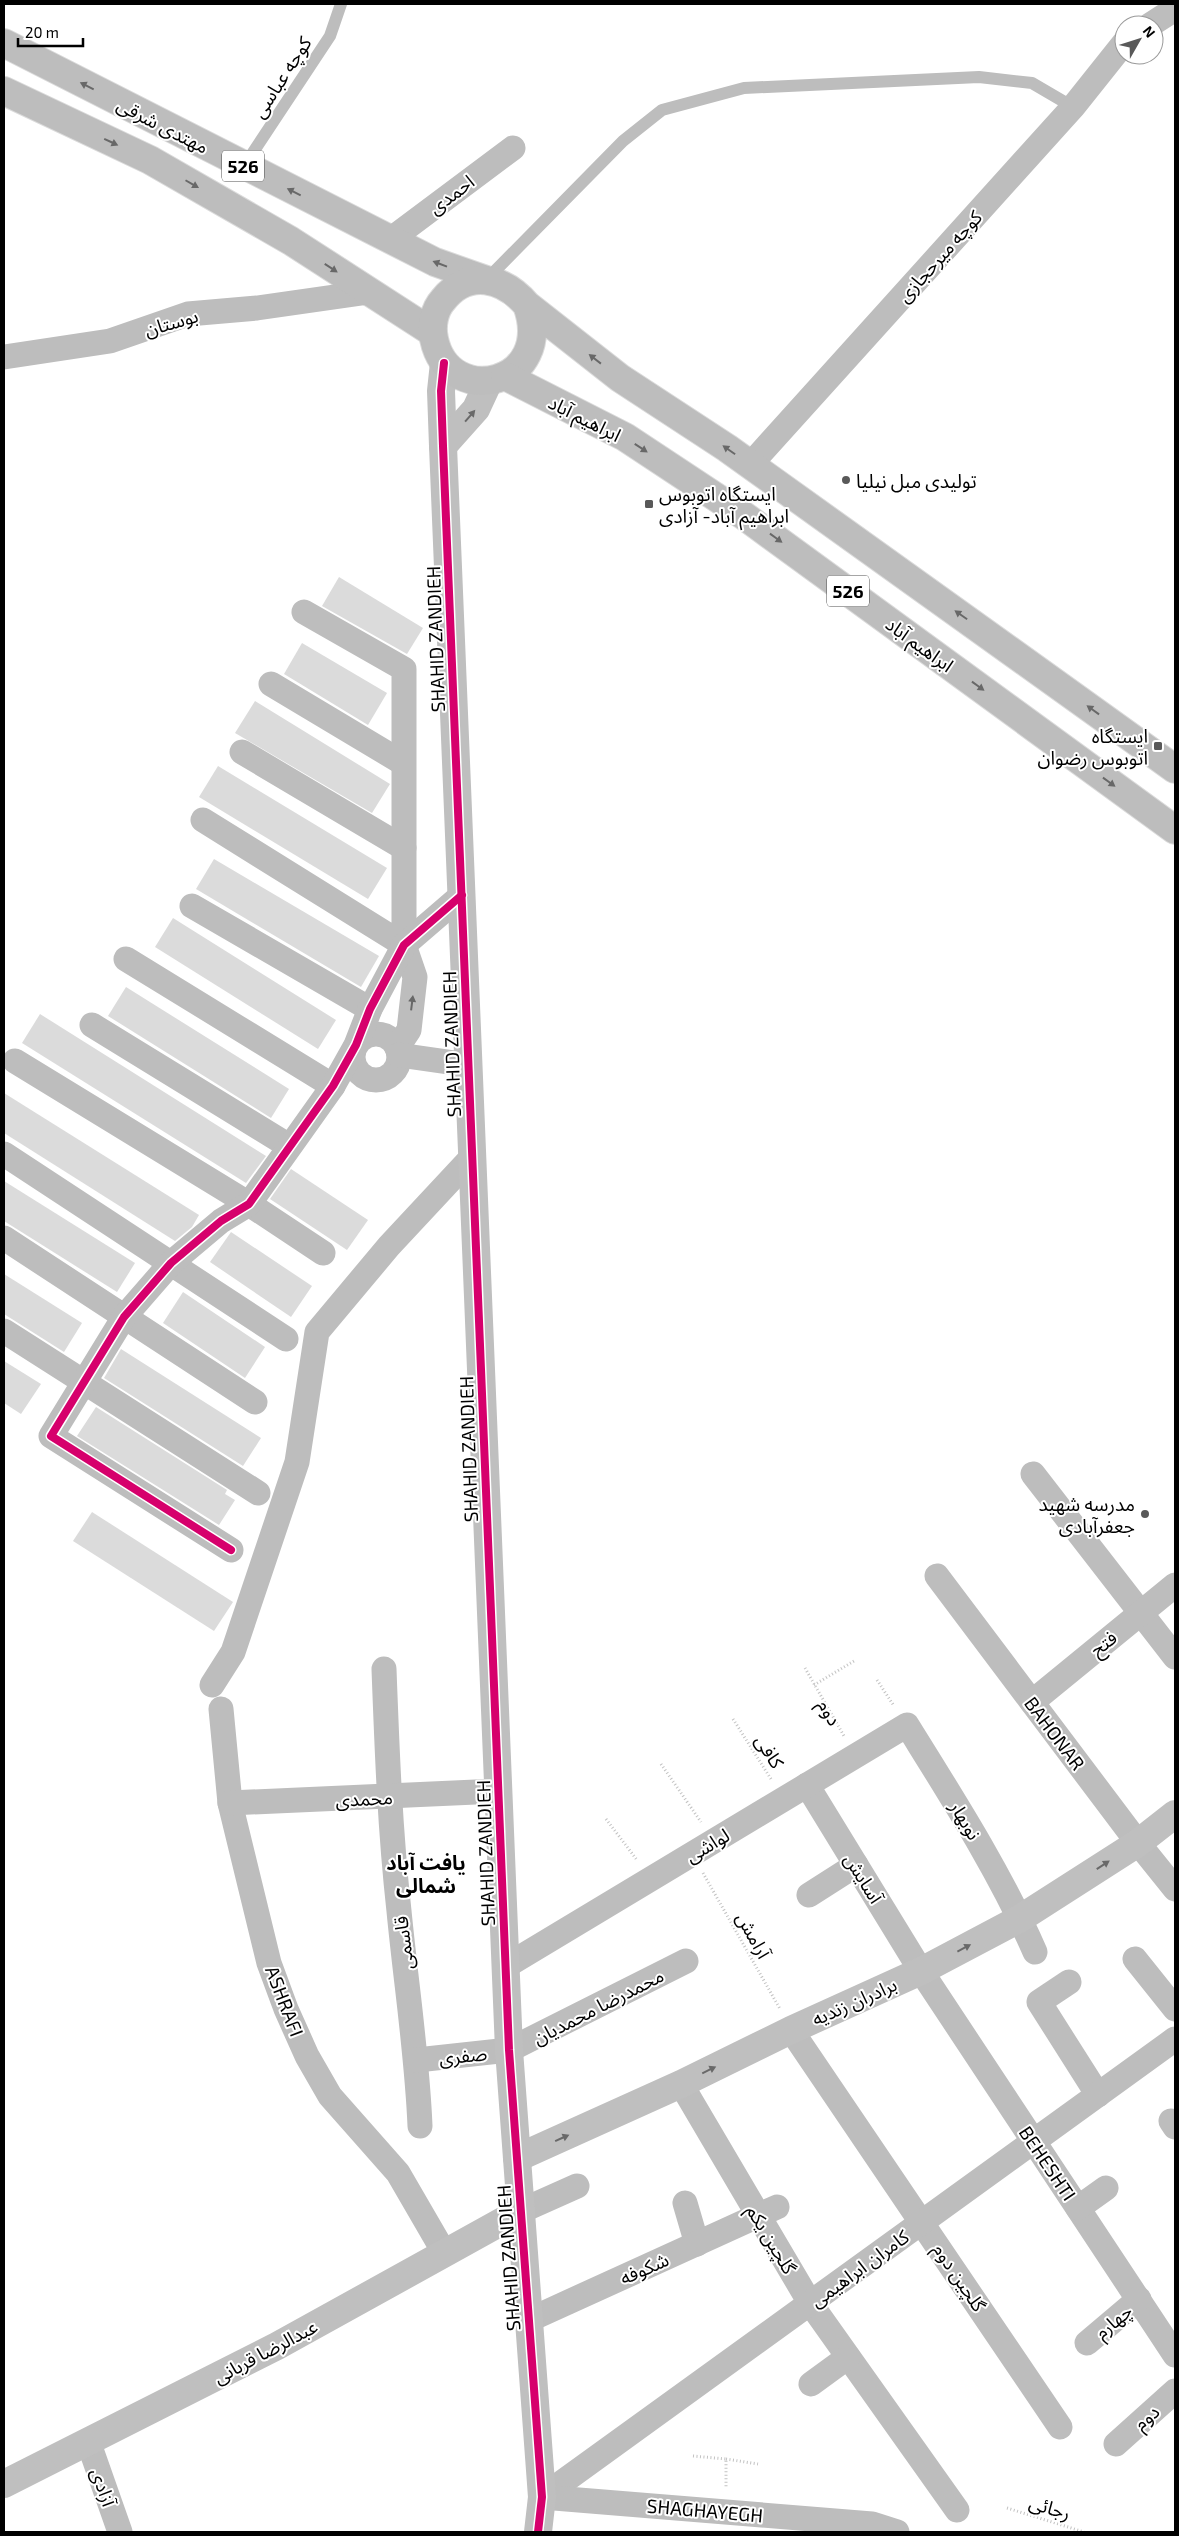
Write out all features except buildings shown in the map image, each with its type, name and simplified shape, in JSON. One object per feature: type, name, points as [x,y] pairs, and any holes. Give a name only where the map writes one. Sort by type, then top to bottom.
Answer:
[{"type":"main road","name":"مهتدی شرقی","points":[[4,43],[434,262],[486,280]]},
{"type":"main road","name":"مهتدی شرقی","points":[[4,91],[150,160],[291,241],[432,332]]},
{"type":"main road","points":[[486,280],[502,284],[516,292],[527,305],[533,321],[531,346],[528,354],[518,367],[497,378],[472,380],[457,374],[444,363],[436,348],[432,332],[434,316],[442,300],[454,289],[469,282],[486,280]]},
{"type":"main road","name":"526","points":[[527,305],[620,378],[750,465],[1175,769]]},
{"type":"main road","name":"ابراهیم آباد","points":[[497,378],[625,437],[743,515],[1175,830]]},
{"type":"street","points":[[1164,16],[1175,9]]},
{"type":"street","name":"کوچه میرحجازی","points":[[750,465],[1073,107],[1114,55]]},
{"type":"street","name":"احمدی","points":[[390,240],[513,148]]},
{"type":"street","name":"بوستان","points":[[4,357],[110,341],[188,314],[257,308],[369,292]]},
{"type":"street","name":"SHAHID ZANDIEH","points":[[444,363],[441,391],[443,446],[509,2050],[542,2497],[538,2532]]},
{"type":"street","points":[[443,446],[476,409],[497,378]]},
{"type":"street","points":[[304,612],[404,669],[404,945],[415,977],[409,1030],[398,1051],[395,1070],[382,1080],[374,1081],[367,1079],[355,1068],[352,1060],[370,1009],[404,945],[462,895]]},
{"type":"street","points":[[271,684],[404,763]]},
{"type":"street","points":[[242,752],[404,848]]},
{"type":"street","points":[[203,820],[404,945]]},
{"type":"street","points":[[192,906],[370,1009]]},
{"type":"street","points":[[126,959],[333,1086]]},
{"type":"street","points":[[92,1026],[289,1146]]},
{"type":"street","points":[[231,1550],[51,1436],[124,1317],[171,1263],[221,1221],[250,1204],[333,1086],[356,1045],[366,1036],[380,1034],[387,1037],[398,1051],[468,1065]]},
{"type":"street","points":[[15,1061],[250,1204],[323,1253]]},
{"type":"street","points":[[4,1154],[286,1339]]},
{"type":"street","points":[[212,1685],[233,1652],[297,1462],[317,1332],[388,1246],[472,1157]]},
{"type":"street","points":[[4,1238],[255,1402]]},
{"type":"street","points":[[4,1331],[258,1493]]},
{"type":"street","points":[[1033,1474],[1175,1657]]},
{"type":"street","name":"BAHONAR","points":[[937,1576],[1138,1843],[1175,1889]]},
{"type":"street","name":"فتح","points":[[1032,1702],[1175,1585]]},
{"type":"street","name":"قاسمی","points":[[384,1669],[388,1798],[399,1912],[417,2060],[420,2126]]},
{"type":"street","name":"ASHRAFI","points":[[221,1709],[230,1803],[269,1962],[286,2009],[307,2056],[330,2096],[398,2173],[445,2254]]},
{"type":"street","name":"لواشی","points":[[506,1966],[907,1725]]},
{"type":"street","name":"نوبهار","points":[[907,1725],[977,1837],[1020,1918]]},
{"type":"street","name":"آسایش","points":[[807,1785],[921,1971]]},
{"type":"street","name":"محمدی","points":[[230,1803],[388,1798],[498,1791]]},
{"type":"street","name":"برادران زندیه","points":[[517,2158],[681,2084],[791,2030],[921,1971],[1020,1918],[1138,1843],[1175,1814]]},
{"type":"street","points":[[809,1895],[856,1865]]},
{"type":"street","points":[[1020,1918],[1035,1952]]},
{"type":"street","points":[[1135,1959],[1175,2009]]},
{"type":"street","name":"محمدرضا محمدیان","points":[[509,2050],[686,1961]]},
{"type":"street","name":"BEHESHTI","points":[[921,1971],[1175,2355]]},
{"type":"street","points":[[1068,1982],[1039,2002],[1098,2095]]},
{"type":"street","name":"گلچین دوم","points":[[791,2030],[923,2222],[1060,2427]]},
{"type":"street","name":"کامران ابراهیمی","points":[[542,2497],[1175,2040]]},
{"type":"street","name":"صفری","points":[[417,2060],[509,2050]]},
{"type":"street","name":"گلچین یکم","points":[[681,2084],[768,2212],[810,2303],[957,2510]]},
{"type":"street","points":[[521,2211],[577,2186]]},
{"type":"street","points":[[1078,2208],[1106,2188]]},
{"type":"street","points":[[685,2203],[697,2244]]},
{"type":"street","name":"عبدالرضا قربانی","points":[[4,2484],[277,2346],[521,2211]]},
{"type":"street","name":"شکوفه","points":[[529,2320],[768,2212]]},
{"type":"street","name":"چهارم","points":[[1086,2343],[1139,2299]]},
{"type":"street","points":[[811,2384],[848,2357]]},
{"type":"street","name":"دوم","points":[[1116,2444],[1175,2391]]},
{"type":"street","name":"آزادی","points":[[88,2441],[120,2532]]},
{"type":"street","name":"SHAGHAYEGH","points":[[542,2497],[872,2524],[896,2532]]},
{"type":"lane","name":"کوچه عباسی","points":[[244,166],[330,36],[341,4]]},
{"type":"lane","points":[[486,280],[623,141],[662,110],[744,88],[979,77],[1032,83],[1073,107]]},
{"type":"path","points":[[814,1685],[854,1661]]},
{"type":"path","points":[[877,1680],[907,1725]]},
{"type":"path","points":[[661,1764],[714,1841]]},
{"type":"path","points":[[606,1820],[651,1879]]},
{"type":"path","points":[[693,2456],[758,2464]]},
{"type":"path","points":[[726,2459],[726,2512]]},
{"type":"cycle path","points":[[444,363],[441,391],[443,446],[509,2050],[542,2497],[538,2532]]},
{"type":"cycle path","points":[[231,1550],[51,1436],[124,1317],[171,1263],[221,1221],[249,1204],[333,1086],[356,1045],[370,1009],[404,945],[462,895]]},
{"type":"place","name":"تولیدی مبل نیلیا","points":[[846,480]]},
{"type":"place","name":"ایستگاه اتوبوس ابراهیم آباد- آزادی","points":[[649,504]]},
{"type":"place","name":"ایستگاه اتوبوس رضوان","points":[[1158,746]]},
{"type":"place","name":"مدرسه شهید جعفرآبادی","points":[[1145,1514]]},
{"type":"district","name":"یافت آباد شمالی","points":[[426,1874]]}]
